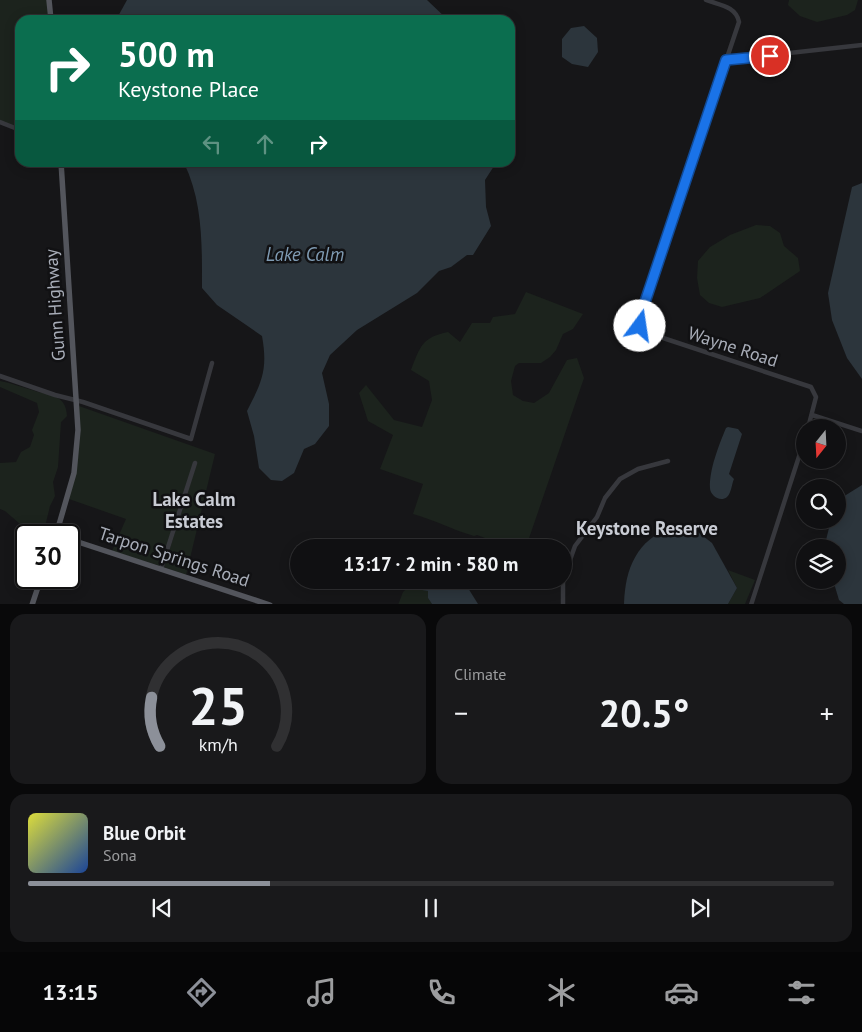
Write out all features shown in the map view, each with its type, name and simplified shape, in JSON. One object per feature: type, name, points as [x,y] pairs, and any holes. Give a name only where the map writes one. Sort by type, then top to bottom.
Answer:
[{"type":"main road","points":[[49,0],[50,15]]},
{"type":"main road","name":"Gunn Highway","points":[[57,524],[76,446],[76,400],[61,167]]},
{"type":"main road","name":"Tarpon Springs Road","points":[[80,543],[270,604]]},
{"type":"main road","points":[[32,604],[36,589]]},
{"type":"street","name":"Wayne Road","points":[[706,0],[734,10],[738,15],[739,22],[640,317],[640,326],[645,332],[811,387],[816,397],[811,419]]},
{"type":"street","points":[[726,60],[862,45]]},
{"type":"street","points":[[0,122],[15,128]]},
{"type":"street","points":[[0,376],[191,439],[212,363]]},
{"type":"street","points":[[812,415],[862,431]]},
{"type":"street","points":[[572,554],[575,546],[597,517],[604,498],[620,479],[638,469],[668,461]]},
{"type":"street","points":[[161,569],[195,463]]},
{"type":"street","points":[[751,604],[796,466]]},
{"type":"street","points":[[563,589],[563,604]]},
{"type":"shaded area","points":[[0,0],[47,0],[48,15],[15,15],[15,128],[0,124]]},
{"type":"shaded area","points":[[789,0],[858,0],[855,10],[847,15],[817,22],[800,16],[788,5]]},
{"type":"shaded area","points":[[756,225],[770,226],[780,233],[784,246],[798,258],[800,271],[760,298],[722,307],[709,303],[700,295],[697,278],[698,261],[710,247],[730,235]]},
{"type":"shaded area","points":[[526,292],[583,314],[573,329],[563,334],[556,350],[550,357],[541,363],[519,363],[515,366],[511,381],[513,395],[523,401],[534,403],[549,393],[567,360],[577,358],[584,378],[529,539],[488,539],[466,534],[413,514],[423,484],[380,469],[393,435],[368,421],[359,393],[366,385],[394,420],[422,427],[432,400],[429,381],[411,370],[423,344],[439,334],[448,332],[460,342],[472,323],[490,323],[493,317],[515,314]]},
{"type":"shaded area","points":[[0,381],[55,397],[60,399],[66,409],[67,416],[61,422],[58,467],[53,482],[55,496],[50,506],[46,524],[20,524],[0,509],[0,463],[16,462],[21,452],[30,447],[34,435],[32,430],[39,412],[37,403],[0,387]]},
{"type":"shaded area","points":[[79,406],[215,454],[186,575],[164,567],[197,462],[194,461],[160,566],[112,551],[126,519],[69,499],[78,456]]},
{"type":"shaded area","points":[[728,570],[755,580],[745,604],[728,604],[737,588]]},
{"type":"shaded area","points":[[406,589],[422,589],[428,591],[428,598],[432,604],[398,604]]},
{"type":"water","points":[[127,0],[427,0],[443,15],[119,15]]},
{"type":"water","points":[[584,26],[597,38],[598,52],[588,67],[572,64],[562,57],[562,39],[571,28]]},
{"type":"water","name":"Lake Calm","points":[[186,167],[493,167],[485,180],[486,207],[491,226],[473,255],[467,255],[451,267],[439,271],[417,293],[357,330],[330,355],[322,373],[329,404],[329,426],[315,444],[304,449],[294,473],[282,481],[271,480],[259,468],[254,436],[247,411],[257,392],[264,367],[262,336],[217,305],[202,288],[200,224],[195,193]]},
{"type":"water","points":[[862,183],[862,379],[847,358],[832,320],[828,293],[852,187]]},
{"type":"water","points":[[728,427],[738,429],[742,434],[729,474],[734,479],[730,491],[727,497],[719,499],[710,491],[710,481],[718,450]]},
{"type":"water","points":[[862,485],[862,604],[844,604],[839,600],[836,589],[846,589],[846,539],[826,539],[829,529],[846,529],[846,495]]},
{"type":"water","points":[[672,527],[694,529],[712,543],[737,588],[728,604],[624,604],[627,579],[635,557],[650,539]]},
{"type":"water","points":[[469,589],[478,604],[432,604],[428,598],[428,591],[422,590]]},
{"type":"district","name":"Lake Calm Estates","points":[[194,510]]},
{"type":"district","name":"Keystone Reserve","points":[[647,528]]},
{"type":"route","points":[[640,326],[640,317],[726,60],[770,56]]}]
